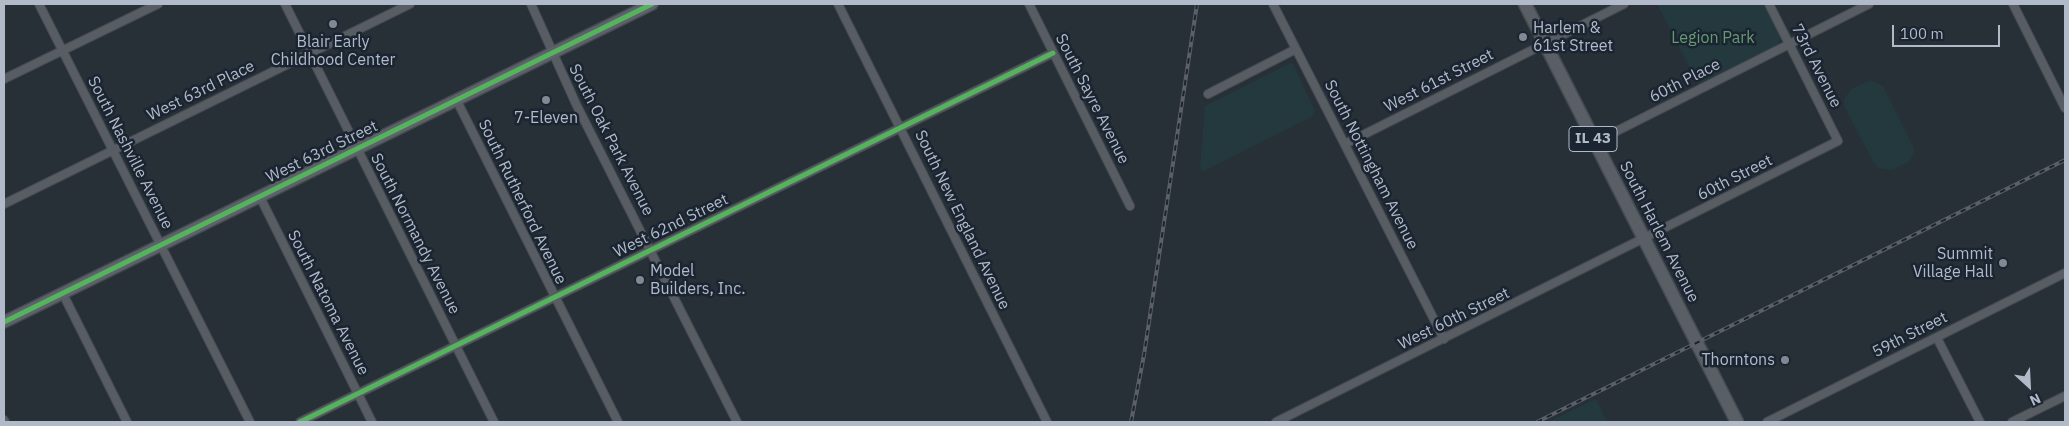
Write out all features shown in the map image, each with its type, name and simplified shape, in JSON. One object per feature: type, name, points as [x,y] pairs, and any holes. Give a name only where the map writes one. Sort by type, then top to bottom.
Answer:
[{"type":"main road","name":"West 63rd Street","points":[[4,322],[652,4]]},
{"type":"main road","name":"South Harlem Avenue","points":[[1525,4],[1737,422]]},
{"type":"street","name":"South Nashville Avenue","points":[[39,4],[250,422]]},
{"type":"street","points":[[4,80],[158,4]]},
{"type":"street","name":"South Normandy Avenue","points":[[285,4],[494,422]]},
{"type":"street","name":"West 63rd Place","points":[[4,204],[410,4]]},
{"type":"street","name":"South Oak Park Avenue","points":[[531,4],[553,54],[737,422]]},
{"type":"street","name":"South New England Avenue","points":[[838,4],[1047,422]]},
{"type":"street","name":"South Sayre Avenue","points":[[1029,4],[1130,206]]},
{"type":"street","name":"South Nottingham Avenue","points":[[1273,4],[1444,339]]},
{"type":"street","name":"West 61st Street","points":[[1345,144],[1624,4]]},
{"type":"street","name":"73rd Avenue","points":[[1769,4],[1838,141]]},
{"type":"street","name":"60th Place","points":[[1595,142],[1869,4]]},
{"type":"street","points":[[2013,4],[2065,108]]},
{"type":"street","points":[[1208,94],[1296,49]]},
{"type":"street","name":"West 62nd Street","points":[[300,422],[1053,53]]},
{"type":"street","name":"South Rutherford Avenue","points":[[457,101],[618,422]]},
{"type":"street","name":"60th Street","points":[[1644,240],[1838,141]]},
{"type":"street","name":"South Natoma Avenue","points":[[260,197],[372,422]]},
{"type":"street","name":"West 60th Street","points":[[1276,422],[1644,240]]},
{"type":"street","name":"59th Street","points":[[1768,422],[2065,273]]},
{"type":"street","points":[[63,294],[128,422]]},
{"type":"street","points":[[1936,338],[1980,422]]},
{"type":"street","points":[[2012,422],[2065,396]]},
{"type":"green space","name":"Legion Park","points":[[1657,4],[1764,4],[1781,36],[1780,41],[1777,45],[1698,84]]},
{"type":"green space","points":[[1290,63],[1293,64],[1315,111],[1313,116],[1202,172],[1200,166],[1205,106]]},
{"type":"green space","points":[[1871,80],[1883,86],[1915,150],[1909,162],[1892,170],[1878,168],[1874,163],[1844,106],[1844,99],[1851,89]]},
{"type":"green space","points":[[1596,399],[1607,422],[1548,422]]},
{"type":"railway","points":[[1131,422],[1144,355],[1197,4]]},
{"type":"railway","points":[[1537,422],[2065,160]]},
{"type":"cycle path","points":[[4,322],[652,4]]},
{"type":"cycle path","points":[[300,422],[1053,53]]},
{"type":"place","name":"Blair Early Childhood Center","points":[[333,24]]},
{"type":"place","name":"Harlem & 61st Street","points":[[1523,37]]},
{"type":"place","name":"7-Eleven","points":[[546,100]]},
{"type":"place","name":"Summit Village Hall","points":[[2003,263]]},
{"type":"place","name":"Model Builders, Inc.","points":[[640,280]]},
{"type":"place","name":"Thorntons","points":[[1785,360]]}]
